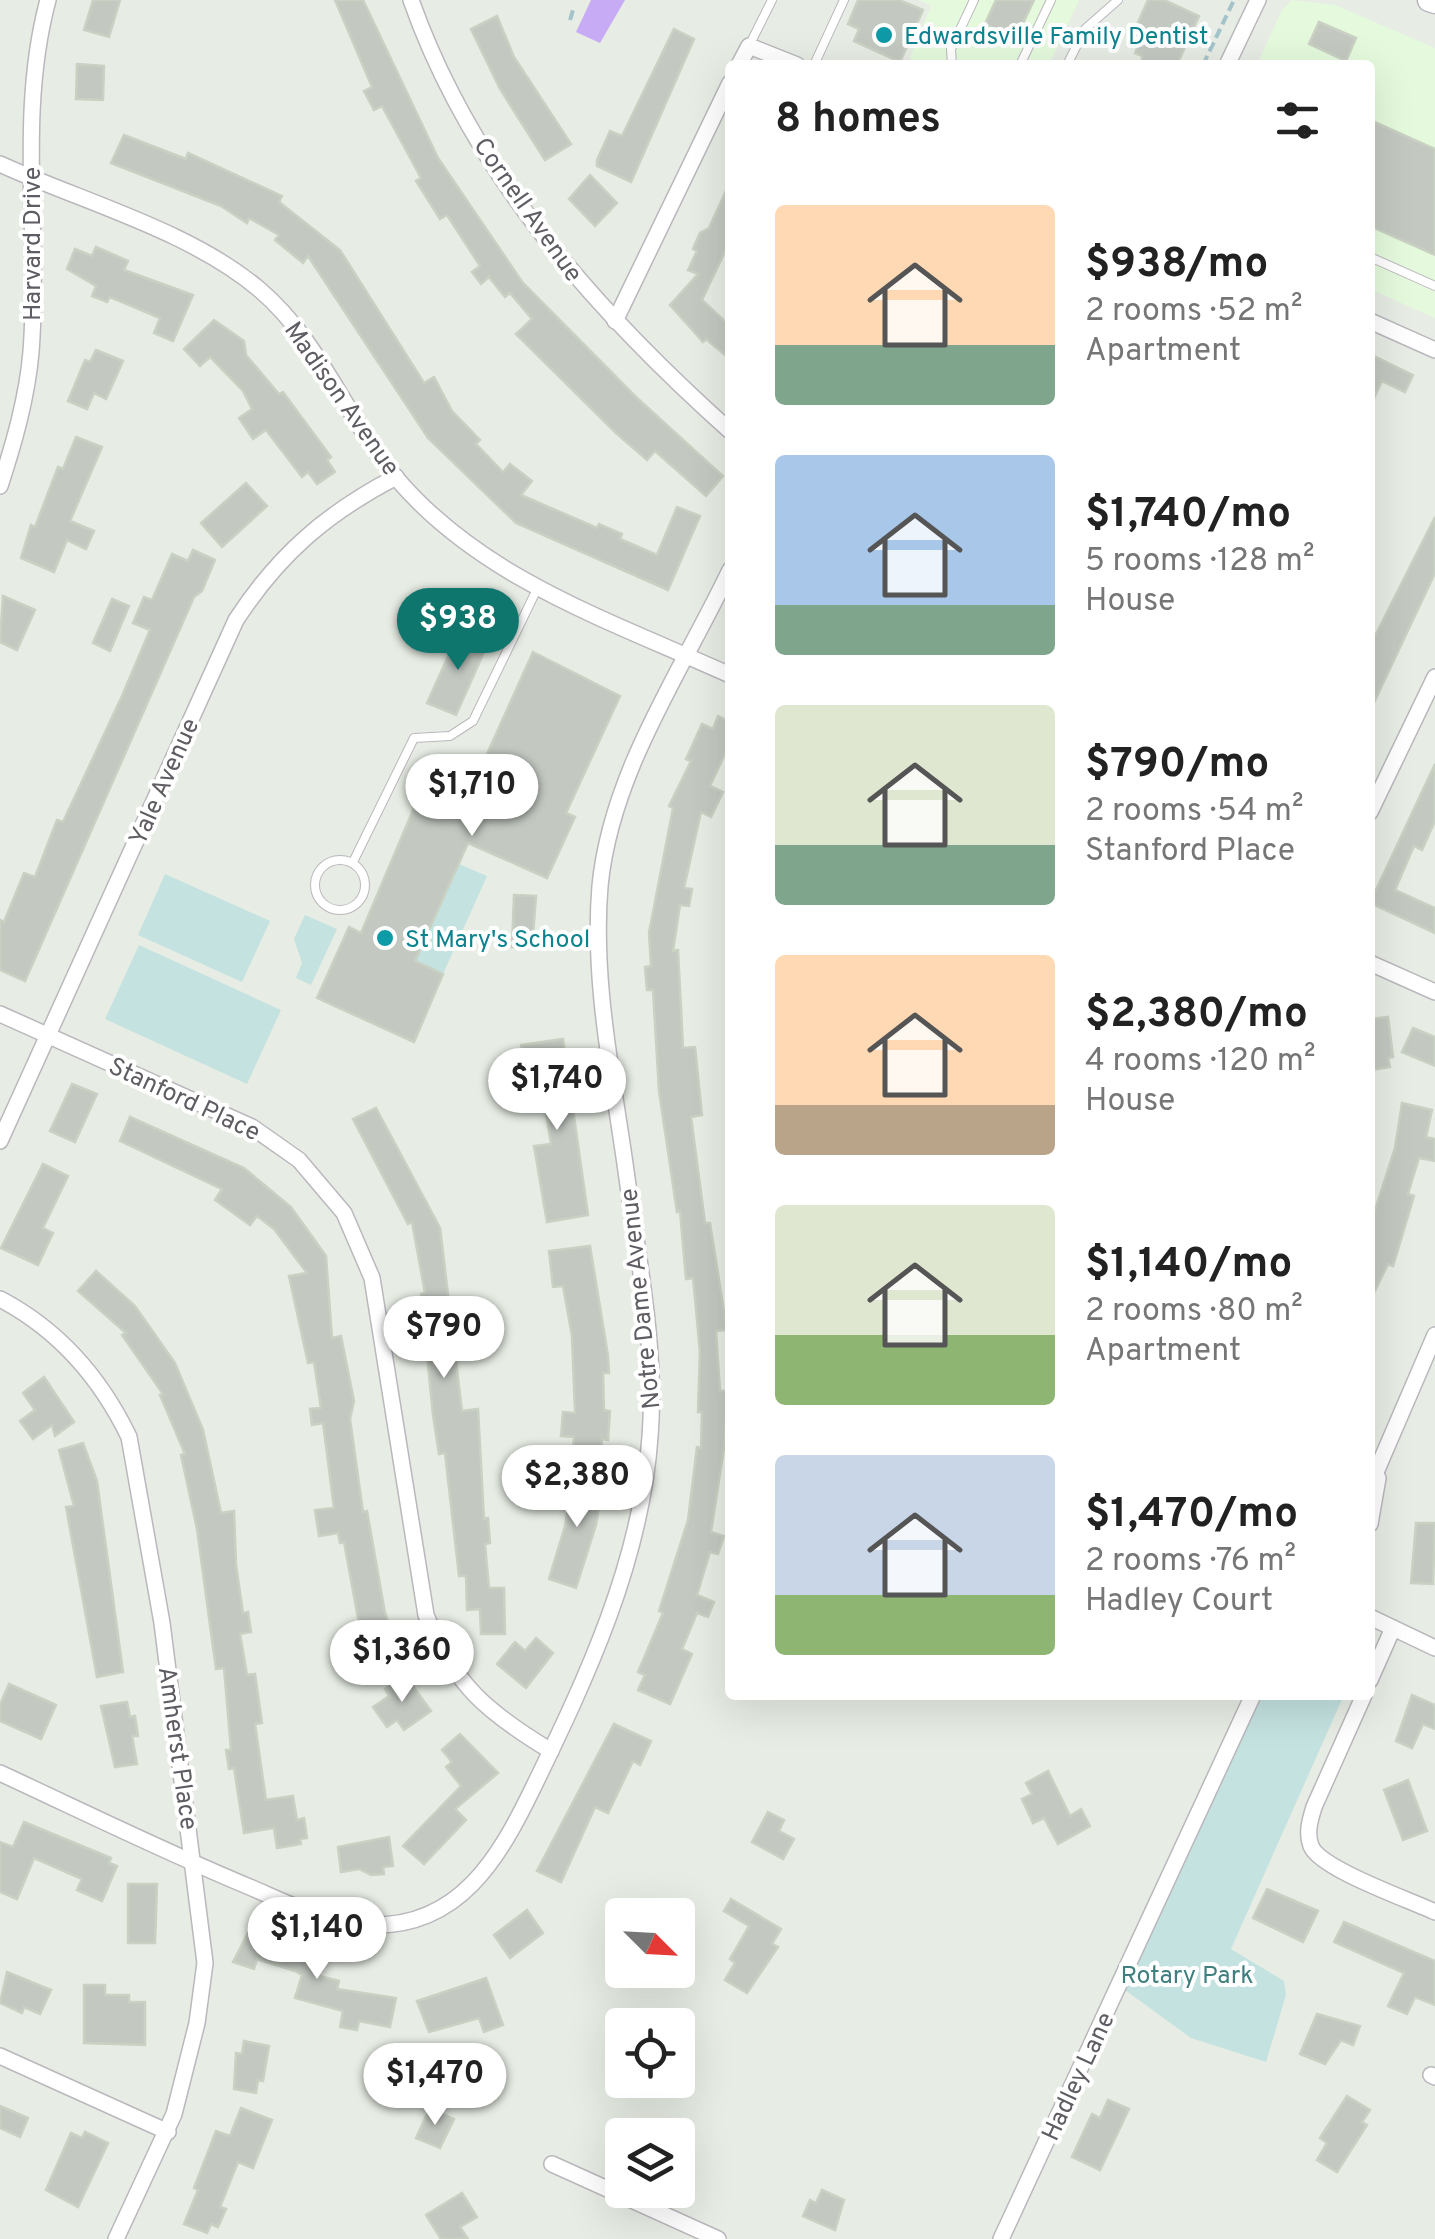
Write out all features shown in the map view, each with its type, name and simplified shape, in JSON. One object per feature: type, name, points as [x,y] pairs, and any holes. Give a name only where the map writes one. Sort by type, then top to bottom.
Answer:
[{"type":"street","name":"Harvard Drive","points":[[0,486],[21,414],[31,351],[35,64],[48,0]]},
{"type":"street","name":"Cornell Avenue","points":[[411,0],[446,80],[501,175],[560,261],[614,320],[725,427]]},
{"type":"street","points":[[1229,60],[1255,1]]},
{"type":"street","points":[[742,60],[749,46],[784,60]]},
{"type":"street","points":[[614,320],[725,93]]},
{"type":"street","name":"Madison Avenue","points":[[0,164],[195,248],[259,289],[314,350],[396,477],[458,537],[538,587],[725,672]]},
{"type":"street","points":[[1375,323],[1435,350]]},
{"type":"street","name":"Yale Avenue","points":[[0,1141],[236,620],[286,552],[314,526],[396,477]]},
{"type":"street","name":"Notre Dame Avenue","points":[[194,1864],[337,1921],[366,1925],[411,1920],[452,1902],[486,1873],[504,1848],[551,1751],[622,1584],[646,1484],[651,1433],[647,1330],[606,1031],[598,936],[606,844],[648,732],[725,580]]},
{"type":"street","points":[[1375,802],[1435,676]]},
{"type":"street","points":[[1375,965],[1435,992]]},
{"type":"street","name":"Stanford Place","points":[[0,1014],[252,1127],[299,1160],[344,1213],[372,1278],[426,1615],[438,1645],[471,1694],[497,1718],[551,1751]]},
{"type":"street","name":"Amherst Place","points":[[0,1299],[71,1350],[114,1406],[129,1436],[162,1623],[194,1864],[205,1963],[194,2040],[168,2132],[116,2239]]},
{"type":"street","points":[[1375,1477],[1435,1335]]},
{"type":"street","points":[[1375,1493],[1379,1469]]},
{"type":"street","points":[[1375,1620],[1435,1648]]},
{"type":"street","points":[[1375,1669],[1393,1628]]},
{"type":"street","name":"Hadley Lane","points":[[1001,2239],[1251,1700]]},
{"type":"street","points":[[1362,1700],[1314,1807],[1309,1824],[1311,1846],[1326,1862],[1435,1912]]},
{"type":"street","points":[[0,1773],[194,1864]]},
{"type":"street","points":[[0,2056],[168,2132]]},
{"type":"street","points":[[552,2164],[718,2239]]},
{"type":"lane","points":[[749,46],[772,0]]},
{"type":"lane","points":[[816,60],[844,0]]},
{"type":"lane","points":[[952,60],[952,45],[974,0]]},
{"type":"lane","points":[[1022,60],[1050,0]]},
{"type":"lane","points":[[1070,60],[1085,29],[1118,0]]},
{"type":"lane","points":[[1375,258],[1435,286]]},
{"type":"lane","points":[[352,862],[414,738],[450,736],[473,721],[538,587]]},
{"type":"lane","points":[[336,860],[352,862],[364,874],[363,898],[351,908],[327,907],[315,885],[320,868],[336,860]]},
{"type":"path","points":[[1204,60],[1234,0]]},
{"type":"path","points":[[570,20],[573,10]]},
{"type":"shaded area","points":[[591,0],[625,0],[600,43],[576,32]]},
{"type":"shaded area","points":[[920,0],[1079,0],[1051,60],[912,60],[931,6]]},
{"type":"shaded area","points":[[1292,0],[1335,5],[1435,48],[1435,318],[1375,291],[1375,60],[1259,60],[1282,10]]},
{"type":"green space","points":[[459,864],[487,876],[443,974],[411,959],[423,943]]},
{"type":"green space","points":[[165,874],[270,921],[242,982],[138,935]]},
{"type":"green space","points":[[305,915],[337,929],[311,985],[296,978],[302,963],[294,939]]},
{"type":"green space","points":[[139,945],[281,1010],[247,1084],[105,1019]]},
{"type":"green space","name":"Rotary Park","points":[[1258,1700],[1342,1700],[1231,1949],[1284,1981],[1286,1995],[1266,2062],[1191,2038],[1125,1990]]},
{"type":"building","points":[[93,0],[120,0],[109,37],[84,30]]},
{"type":"building","points":[[335,0],[363,0],[438,158],[523,283],[636,397],[723,476],[706,496],[655,451],[647,460],[516,334],[532,319],[510,293],[505,297],[489,277],[481,284],[472,272],[480,266],[447,215],[440,219],[416,181],[421,178],[382,106],[374,110],[364,91],[372,87]]},
{"type":"building","name":"Edwardsville Family Dentist","points":[[858,0],[899,0],[923,10],[901,60],[854,41],[859,29],[848,24]]},
{"type":"building","points":[[996,0],[1034,0],[1016,38],[985,24]]},
{"type":"building","points":[[1148,0],[1164,0],[1199,16],[1179,60],[1142,60],[1135,53],[1140,42],[1131,38]]},
{"type":"building","points":[[497,16],[514,57],[571,144],[545,160],[500,89],[471,29]]},
{"type":"building","points":[[1319,22],[1356,38],[1346,60],[1309,44]]},
{"type":"building","points":[[674,29],[694,39],[631,182],[597,166],[597,160],[610,131],[622,136]]},
{"type":"building","points":[[77,64],[104,66],[103,100],[76,99]]},
{"type":"building","points":[[1375,122],[1435,149],[1435,255],[1375,228]]},
{"type":"building","points":[[124,135],[186,159],[188,153],[282,196],[279,202],[340,250],[424,383],[434,377],[452,411],[480,440],[476,444],[503,472],[510,464],[532,481],[521,495],[597,528],[599,524],[622,534],[620,539],[657,555],[677,507],[700,516],[668,590],[516,523],[428,438],[308,256],[303,263],[275,240],[279,235],[249,218],[247,223],[221,206],[111,163]]},
{"type":"building","points":[[590,175],[617,203],[595,226],[569,199]]},
{"type":"building","points":[[725,193],[725,252],[702,300],[725,321],[725,355],[706,339],[703,342],[670,305],[698,274],[688,270],[697,251],[693,249],[700,233],[709,228]]},
{"type":"building","points":[[96,247],[128,261],[124,270],[193,295],[173,341],[154,333],[160,318],[110,297],[107,302],[92,296],[96,286],[67,269],[75,249],[92,256]]},
{"type":"building","points":[[214,320],[244,341],[246,355],[279,394],[283,392],[331,457],[327,460],[335,472],[317,484],[308,472],[302,477],[266,430],[253,439],[239,418],[252,409],[243,391],[210,357],[200,366],[184,349]]},
{"type":"building","points":[[96,350],[123,361],[106,399],[94,393],[87,409],[68,401],[85,360],[90,362]]},
{"type":"building","points":[[1375,356],[1413,375],[1405,392],[1382,381],[1375,396]]},
{"type":"building","points":[[76,437],[102,447],[70,521],[94,531],[86,549],[67,540],[54,572],[21,558],[31,525],[35,527],[58,467],[63,469]]},
{"type":"building","points":[[246,483],[267,506],[222,547],[201,523]]},
{"type":"building","points":[[1435,517],[1435,573],[1375,700],[1375,636]]},
{"type":"building","points":[[193,550],[215,560],[202,591],[194,597],[25,981],[0,970],[0,920],[4,922],[24,873],[35,877],[57,820],[63,822],[122,696],[150,630],[133,623],[144,597],[152,600],[172,554],[188,561]]},
{"type":"building","points":[[3,596],[35,610],[17,650],[0,642]]},
{"type":"building","points":[[112,599],[129,606],[110,651],[93,643]]},
{"type":"building","points":[[460,630],[488,643],[456,715],[427,703]]},
{"type":"building","points":[[533,652],[620,696],[566,813],[575,817],[547,878],[468,843],[415,961],[443,974],[414,1042],[317,998],[349,927],[361,933],[436,756],[478,774]]},
{"type":"building","points":[[718,716],[725,720],[725,754],[710,786],[723,792],[711,817],[701,812],[684,888],[692,889],[689,906],[680,905],[673,951],[678,950],[683,1048],[695,1047],[702,1115],[691,1117],[705,1223],[710,1223],[725,1317],[725,1330],[716,1331],[720,1391],[725,1391],[725,1442],[711,1532],[724,1536],[718,1554],[710,1552],[697,1595],[714,1602],[708,1617],[697,1613],[682,1649],[692,1654],[670,1704],[638,1690],[645,1675],[638,1672],[663,1613],[659,1611],[688,1520],[697,1447],[701,1448],[700,1352],[693,1278],[686,1279],[680,1211],[677,1212],[659,1091],[653,990],[647,990],[645,967],[651,966],[649,933],[673,808],[669,806],[691,761],[686,759],[702,724],[713,729]]},
{"type":"building","points":[[1435,764],[1435,821],[1422,850],[1414,846],[1395,890],[1435,908],[1435,933],[1375,905],[1375,892]]},
{"type":"building","points":[[514,895],[536,896],[532,948],[512,947]]},
{"type":"building","points":[[1388,1017],[1393,1057],[1388,1058],[1390,1067],[1375,1069],[1375,1018]]},
{"type":"building","points":[[1413,1028],[1435,1037],[1435,1066],[1402,1052]]},
{"type":"building","points":[[563,1039],[588,1215],[547,1222],[534,1146],[551,1144],[541,1080],[526,1082],[521,1045]]},
{"type":"building","points":[[72,1084],[97,1094],[75,1142],[50,1131]]},
{"type":"building","points":[[1402,1103],[1432,1110],[1426,1137],[1435,1139],[1435,1161],[1419,1158],[1408,1194],[1414,1196],[1393,1266],[1388,1264],[1375,1291],[1375,1210],[1395,1148]]},
{"type":"building","points":[[376,1108],[440,1228],[462,1411],[478,1409],[484,1519],[488,1518],[490,1543],[485,1544],[489,1588],[504,1588],[505,1634],[481,1634],[480,1609],[467,1610],[466,1576],[459,1576],[445,1453],[439,1454],[433,1415],[421,1294],[425,1293],[412,1222],[408,1224],[353,1119]]},
{"type":"building","points":[[130,1117],[244,1168],[291,1207],[326,1256],[332,1338],[341,1336],[354,1401],[350,1419],[363,1512],[367,1511],[385,1613],[400,1658],[365,1670],[352,1632],[360,1629],[344,1542],[340,1543],[338,1533],[319,1536],[315,1510],[334,1508],[323,1423],[312,1425],[310,1409],[321,1408],[314,1362],[308,1363],[289,1276],[307,1273],[274,1229],[257,1216],[250,1225],[215,1200],[222,1189],[120,1141]]},
{"type":"building","points":[[43,1164],[68,1176],[43,1228],[53,1233],[38,1265],[1,1248]]},
{"type":"building","points":[[590,1246],[609,1373],[603,1373],[604,1410],[610,1411],[608,1440],[602,1439],[601,1452],[573,1450],[574,1437],[561,1436],[563,1412],[575,1413],[572,1336],[563,1286],[553,1287],[549,1251]]},
{"type":"building","points":[[96,1271],[135,1306],[175,1363],[203,1430],[221,1513],[234,1511],[236,1565],[243,1613],[248,1612],[251,1632],[240,1634],[247,1675],[255,1674],[262,1723],[255,1724],[266,1800],[293,1796],[297,1820],[304,1818],[307,1838],[300,1839],[301,1844],[277,1848],[274,1828],[244,1833],[234,1768],[229,1769],[226,1750],[231,1750],[224,1668],[216,1669],[197,1529],[181,1455],[185,1454],[160,1395],[163,1394],[122,1335],[126,1333],[78,1291]]},
{"type":"building","points":[[44,1377],[74,1422],[55,1436],[52,1425],[33,1439],[20,1421],[35,1410],[23,1393]]},
{"type":"building","points":[[83,1443],[97,1481],[123,1672],[97,1677],[66,1507],[74,1506],[59,1450]]},
{"type":"building","points":[[573,1476],[603,1480],[596,1525],[576,1588],[549,1579],[565,1526]]},
{"type":"building","points":[[1416,1523],[1435,1523],[1433,1584],[1411,1583]]},
{"type":"building","points":[[536,1638],[553,1653],[526,1688],[497,1664],[515,1642],[525,1651]]},
{"type":"building","points":[[405,1675],[431,1711],[404,1730],[397,1720],[387,1727],[373,1707],[389,1696],[385,1689]]},
{"type":"building","points":[[9,1684],[56,1705],[41,1739],[0,1721],[0,1705]]},
{"type":"building","points":[[1412,1695],[1435,1705],[1435,1729],[1423,1724],[1412,1748],[1396,1741]]},
{"type":"building","points":[[127,1702],[130,1717],[135,1716],[138,1736],[132,1736],[137,1764],[115,1767],[101,1706]]},
{"type":"building","points":[[614,1724],[651,1741],[640,1765],[633,1761],[608,1813],[595,1807],[561,1882],[537,1871]]},
{"type":"building","points":[[460,1734],[498,1773],[455,1809],[466,1820],[424,1864],[403,1846],[461,1786],[446,1767],[452,1762],[442,1750]]},
{"type":"building","points":[[1048,1771],[1070,1816],[1081,1809],[1090,1826],[1058,1844],[1044,1818],[1033,1823],[1022,1799],[1032,1794],[1026,1783]]},
{"type":"building","points":[[1408,1780],[1427,1831],[1403,1840],[1384,1790]]},
{"type":"building","points":[[768,1812],[784,1820],[779,1831],[794,1839],[783,1859],[752,1842]]},
{"type":"building","points":[[24,1822],[111,1858],[109,1863],[117,1866],[102,1901],[77,1890],[82,1879],[34,1858],[17,1899],[0,1892],[0,1842],[13,1847]]},
{"type":"building","points":[[389,1837],[393,1866],[383,1867],[384,1874],[371,1875],[359,1869],[341,1872],[338,1847]]},
{"type":"building","points":[[128,1884],[157,1884],[155,1943],[128,1943]]},
{"type":"building","points":[[1267,1889],[1318,1911],[1303,1942],[1253,1918]]},
{"type":"building","points":[[731,1899],[781,1929],[772,1944],[778,1947],[747,1993],[725,1980],[735,1963],[730,1959],[749,1926],[724,1911]]},
{"type":"building","points":[[527,1910],[543,1933],[510,1958],[494,1935]]},
{"type":"building","points":[[1344,1922],[1435,1961],[1435,2005],[1415,1997],[1407,2014],[1388,2006],[1404,1973],[1334,1942]]},
{"type":"building","points":[[250,1929],[285,1938],[282,1950],[315,1959],[314,1966],[321,1968],[319,1976],[339,1981],[337,1989],[396,1998],[390,2027],[359,2021],[357,2030],[340,2027],[343,2011],[295,1998],[302,1975],[257,1959],[254,1969],[233,1962]]},
{"type":"building","points":[[7,1972],[51,1990],[40,2014],[24,2007],[22,2013],[0,2003]]},
{"type":"building","points":[[486,1978],[503,2025],[484,2032],[479,2018],[429,2032],[417,2001]]},
{"type":"building","points":[[84,1985],[105,1985],[105,1995],[129,1995],[129,2002],[145,2002],[145,2045],[84,2043]]},
{"type":"building","points":[[1317,2014],[1360,2026],[1353,2045],[1341,2040],[1325,2064],[1300,2054]]},
{"type":"building","points":[[244,2041],[269,2046],[263,2081],[258,2080],[256,2093],[234,2089],[236,2053],[242,2054]]},
{"type":"building","points":[[1347,2096],[1370,2110],[1362,2122],[1367,2125],[1337,2172],[1317,2160],[1327,2143],[1320,2138]]},
{"type":"building","points":[[1108,2100],[1129,2109],[1100,2170],[1072,2157],[1092,2114],[1100,2118]]},
{"type":"building","points":[[0,2106],[28,2118],[20,2137],[0,2128]]},
{"type":"building","points":[[241,2108],[272,2120],[253,2168],[238,2162],[220,2207],[226,2209],[218,2227],[211,2224],[207,2233],[184,2224],[216,2131],[230,2136]]},
{"type":"building","points":[[430,2108],[454,2119],[440,2148],[416,2138]]},
{"type":"building","points":[[85,2132],[108,2143],[78,2207],[46,2190],[71,2133],[82,2138]]},
{"type":"building","points":[[822,2190],[844,2200],[835,2230],[803,2216],[810,2200],[816,2203]]},
{"type":"building","points":[[462,2193],[477,2217],[460,2227],[468,2239],[441,2239],[426,2215]]},
{"type":"place","name":"Edwardsville Family Dentist","points":[[884,35]]},
{"type":"place","name":"St Mary's School","points":[[385,938]]}]
